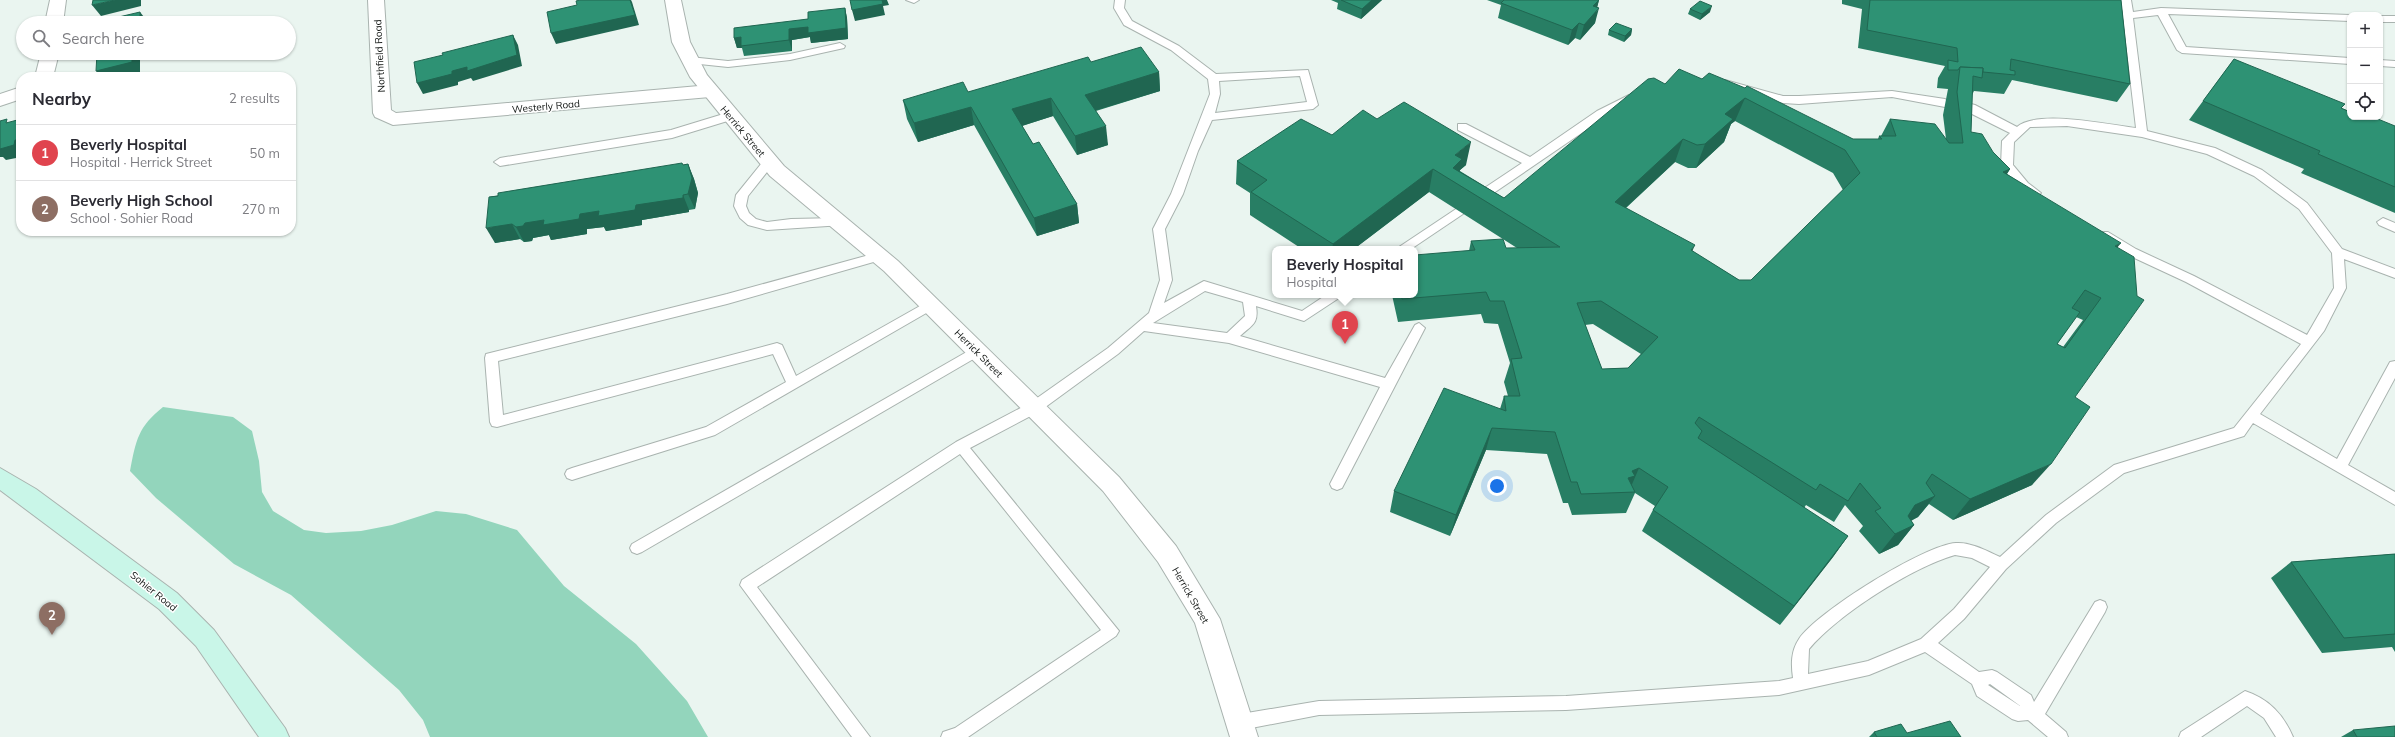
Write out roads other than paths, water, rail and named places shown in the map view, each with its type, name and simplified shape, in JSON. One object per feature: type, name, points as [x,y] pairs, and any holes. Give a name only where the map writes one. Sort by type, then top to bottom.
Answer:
[{"type":"main road","name":"Sohier Road","points":[[0,478],[28,496],[168,601],[205,638],[275,737]]},
{"type":"street","points":[[55,16],[58,0]]},
{"type":"street","name":"Northfield Road","points":[[376,0],[382,113]]},
{"type":"street","name":"Herrick Street","points":[[673,0],[681,42],[699,77],[777,171],[880,256],[1035,407],[1111,484],[1167,554],[1206,619],[1242,730]]},
{"type":"street","points":[[46,72],[49,60]]},
{"type":"street","name":"Westerly Road","points":[[382,113],[393,119],[410,118],[710,91]]},
{"type":"street","points":[[0,100],[16,95]]},
{"type":"lane","points":[[1120,0],[1119,8],[1128,23],[1175,48],[1199,64],[1213,78],[1214,94],[1208,117],[1192,151],[1177,194],[1159,229],[1166,280],[1154,315]]},
{"type":"lane","points":[[2126,0],[2142,133]]},
{"type":"lane","points":[[2128,16],[2161,11],[2347,18]]},
{"type":"lane","points":[[2161,11],[2182,50],[2347,61]]},
{"type":"lane","points":[[2383,19],[2395,19]]},
{"type":"lane","points":[[690,60],[728,64],[790,57],[840,46]]},
{"type":"lane","points":[[2383,63],[2395,64]]},
{"type":"lane","points":[[1208,117],[1313,105],[1304,72],[1213,78]]},
{"type":"lane","points":[[1715,82],[1730,83],[1783,99],[1799,100],[1892,94],[1946,103]]},
{"type":"lane","points":[[1470,204],[1601,114],[1636,96]]},
{"type":"lane","points":[[1959,105],[1971,108],[2018,132]]},
{"type":"lane","points":[[500,162],[672,134],[730,116]]},
{"type":"lane","points":[[2044,198],[2024,186],[2007,166],[2008,140],[2027,124],[2067,122],[2142,133],[2211,151],[2258,173],[2303,206],[2338,252],[2395,274]]},
{"type":"lane","points":[[1462,126],[1530,162]]},
{"type":"lane","points":[[769,162],[742,195],[740,206],[744,215],[752,222],[767,226],[791,223],[839,222]]},
{"type":"lane","points":[[1406,246],[1458,211]]},
{"type":"lane","points":[[2383,222],[2395,228]]},
{"type":"lane","points":[[2092,227],[2132,252],[2190,279],[2309,342]]},
{"type":"lane","points":[[1242,730],[1320,708],[1566,703],[1779,688],[1869,668],[1926,644],[1959,614],[2001,565],[2051,519],[2119,469],[2239,432],[2318,331],[2340,288],[2338,252]]},
{"type":"lane","points":[[793,383],[777,348],[497,422],[491,358],[727,299],[880,256]]},
{"type":"lane","points":[[862,737],[747,585],[961,446],[1035,407],[1113,351],[1154,315],[1204,286],[1304,316],[1331,298]]},
{"type":"lane","points":[[1229,338],[1252,318],[1249,299]]},
{"type":"lane","points":[[572,474],[710,431],[931,305]]},
{"type":"lane","points":[[1141,326],[1229,338],[1388,384]]},
{"type":"lane","points":[[1337,484],[1388,384],[1419,328]]},
{"type":"lane","points":[[637,548],[977,351]]},
{"type":"lane","points":[[2340,467],[2395,366]]},
{"type":"lane","points":[[2252,416],[2395,499]]},
{"type":"lane","points":[[950,737],[959,734],[1111,632],[961,446]]},
{"type":"lane","points":[[1802,683],[1799,665],[1803,645],[1814,631],[1835,614],[1915,565],[1929,557],[1955,549],[1977,553],[2001,565]]},
{"type":"lane","points":[[2033,714],[2100,607]]},
{"type":"lane","points":[[1926,644],[1977,679],[1983,691],[2018,714],[2033,714],[2060,737]]},
{"type":"lane","points":[[2187,737],[2245,698],[2258,702],[2270,712],[2285,737]]},
{"type":"place","name":"Beverly Hospital","points":[[1345,344]]},
{"type":"place","name":"Beverly High School","points":[[52,635]]}]
